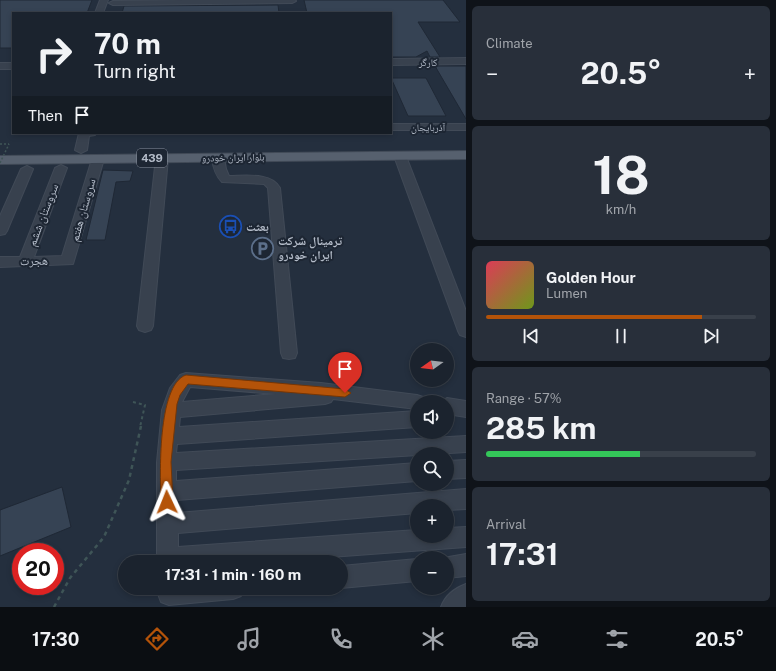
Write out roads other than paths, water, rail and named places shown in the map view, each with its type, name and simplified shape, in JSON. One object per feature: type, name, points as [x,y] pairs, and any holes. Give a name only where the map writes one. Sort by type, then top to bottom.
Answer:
[{"type":"main road","name":"بلوار ایران خودرو","points":[[5,147],[81,150],[327,152],[466,146]]},
{"type":"main road","name":"بلوار ایران خودرو","points":[[0,160],[218,158],[303,152]]},
{"type":"main road","name":"بلوار ایران خودرو","points":[[327,152],[400,156],[466,155]]},
{"type":"street","points":[[98,12],[104,0]]},
{"type":"street","points":[[110,12],[114,1],[292,3]]},
{"type":"street","name":"کارگر","points":[[392,62],[466,62]]},
{"type":"street","points":[[0,66],[12,66]]},
{"type":"street","name":"آذربایجان","points":[[392,127],[466,127]]},
{"type":"street","points":[[81,150],[84,134]]},
{"type":"street","points":[[400,156],[466,331]]},
{"type":"street","points":[[145,326],[162,158]]},
{"type":"street","points":[[218,158],[222,176],[226,178],[267,181],[272,184],[274,188],[289,353]]},
{"type":"street","name":"سروستان هفتم","points":[[68,261],[98,159]]},
{"type":"street","name":"سروستان ششم","points":[[26,261],[61,168]]},
{"type":"street","points":[[0,231],[27,169]]},
{"type":"street","name":"هجرت","points":[[0,262],[68,261]]},
{"type":"street","points":[[168,555],[166,462],[168,436],[171,410],[176,393],[186,380],[313,389],[410,401]]},
{"type":"street","points":[[171,410],[358,394]]},
{"type":"street","points":[[454,407],[466,408]]},
{"type":"street","points":[[454,416],[466,415]]},
{"type":"street","points":[[168,436],[410,419]]},
{"type":"street","points":[[166,462],[466,444]]},
{"type":"street","points":[[454,470],[466,469]]},
{"type":"street","points":[[166,491],[410,473]]},
{"type":"street","points":[[167,524],[466,499]]},
{"type":"street","points":[[236,555],[466,538]]},
{"type":"street","points":[[454,566],[466,565]]},
{"type":"street","points":[[348,576],[410,571]]},
{"type":"street","points":[[452,607],[466,595]]},
{"type":"place","name":"بعثت","points":[[231,227]]},
{"type":"place","name":"ترمینال شرکت ایران خودرو","points":[[262,248]]}]
